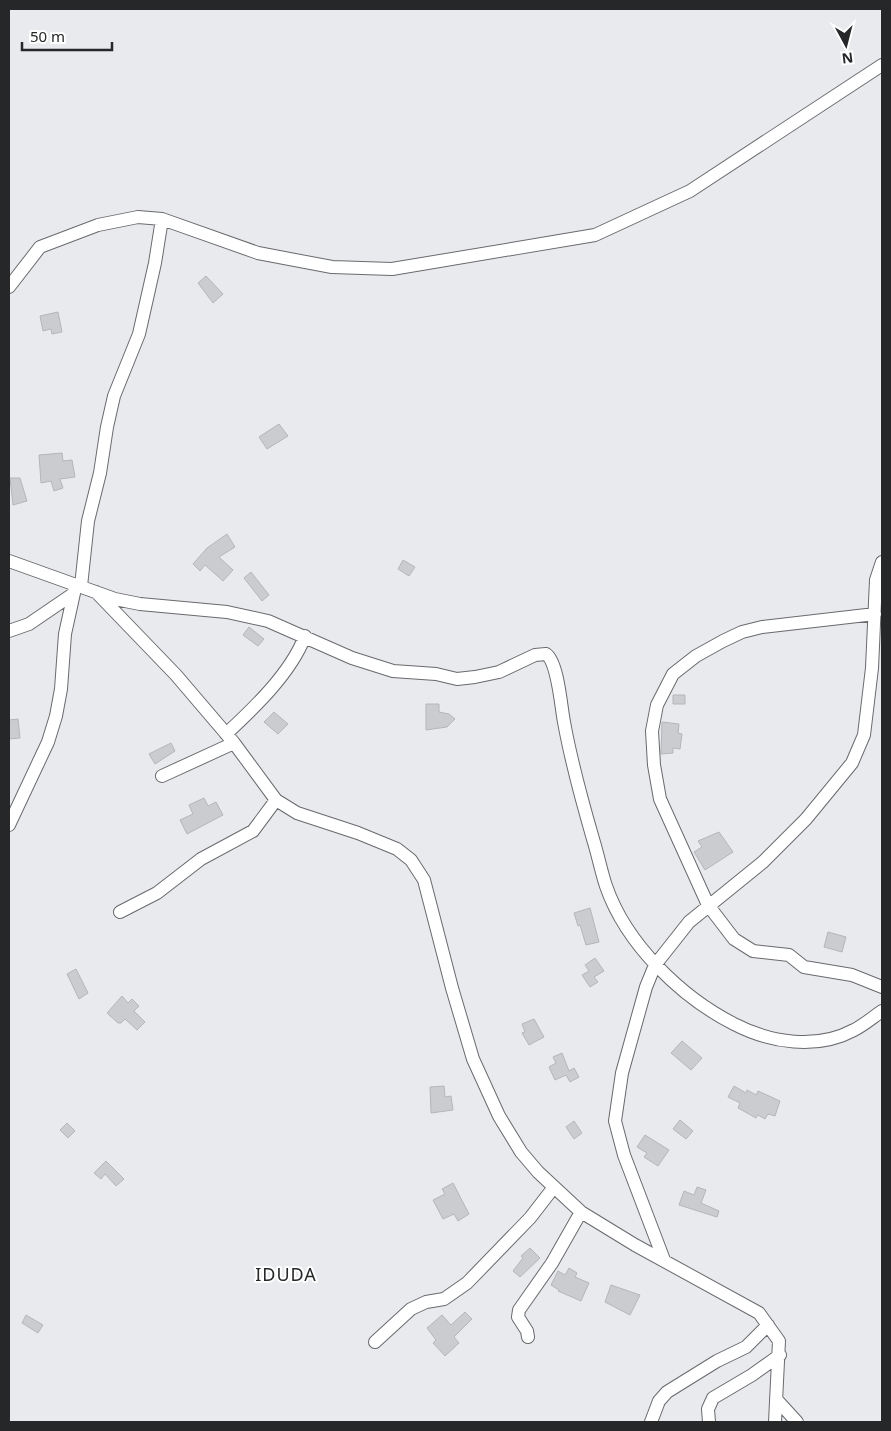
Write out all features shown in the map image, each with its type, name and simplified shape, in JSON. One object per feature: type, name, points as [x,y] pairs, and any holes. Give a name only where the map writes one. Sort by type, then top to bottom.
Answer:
[{"type":"street","points":[[9,288],[36,252],[52,242],[98,225],[149,217],[162,219],[258,254],[340,268],[392,269],[595,235],[690,191],[882,65]]},
{"type":"street","points":[[9,825],[48,742],[56,716],[61,689],[65,634],[77,588],[88,521],[100,473],[107,427],[114,396],[139,334],[153,272],[162,219]]},
{"type":"street","points":[[9,561],[77,588],[95,591],[140,604],[227,612],[268,621],[352,658],[393,670],[436,674],[457,679],[499,672],[535,654],[546,654],[550,657],[582,800],[607,888],[642,950],[655,965],[677,986],[709,1011],[740,1027],[776,1039],[817,1042],[836,1038],[854,1030],[882,1011]]},
{"type":"street","points":[[664,1260],[627,1164],[615,1122],[622,1073],[655,965],[689,922],[763,862],[806,819],[852,763],[864,735],[872,668],[876,580],[882,562]]},
{"type":"street","points":[[9,631],[29,624],[77,588]]},
{"type":"street","points":[[95,591],[176,675],[230,739],[276,800],[297,813],[358,833],[397,849],[411,860],[424,880],[463,1028],[499,1116],[521,1152],[581,1212],[759,1314],[774,1332],[780,1355],[775,1422]]},
{"type":"street","points":[[875,614],[816,620],[742,632],[709,648],[672,674],[654,713],[652,730],[658,791],[708,905],[741,945],[763,953],[789,955],[804,967],[852,975],[882,987]]},
{"type":"street","points":[[162,776],[230,739],[250,710],[292,663],[305,636]]},
{"type":"street","points":[[120,912],[157,893],[201,859],[253,831],[276,800]]},
{"type":"street","points":[[375,1342],[410,1309],[426,1302],[444,1299],[467,1283],[530,1218],[554,1187]]},
{"type":"street","points":[[528,1337],[527,1331],[518,1317],[519,1310],[552,1263],[581,1212]]},
{"type":"street","points":[[652,1422],[660,1402],[667,1392],[717,1360],[774,1332]]},
{"type":"street","points":[[709,1422],[708,1409],[713,1398],[780,1355]]},
{"type":"street","points":[[776,1399],[797,1422]]},
{"type":"building","points":[[206,276],[223,294],[213,303],[198,283]]},
{"type":"building","points":[[58,312],[62,332],[52,334],[51,329],[43,331],[40,316]]},
{"type":"building","points":[[279,424],[288,436],[267,449],[259,437]]},
{"type":"building","points":[[62,453],[63,461],[72,460],[75,477],[60,479],[63,488],[54,491],[51,481],[41,483],[39,455]]},
{"type":"building","points":[[10,478],[20,478],[27,501],[13,505]]},
{"type":"building","points":[[227,534],[235,547],[219,557],[233,570],[223,581],[205,565],[200,571],[193,564],[207,548]]},
{"type":"building","points":[[403,560],[415,567],[409,576],[398,569]]},
{"type":"building","points":[[251,572],[269,595],[262,601],[244,578]]},
{"type":"building","points":[[249,627],[264,639],[258,646],[243,635]]},
{"type":"building","points":[[673,695],[685,695],[685,704],[673,704]]},
{"type":"building","points":[[426,704],[439,704],[439,712],[449,714],[455,719],[447,727],[426,730]]},
{"type":"building","points":[[274,712],[288,724],[278,734],[264,722]]},
{"type":"building","points":[[18,719],[20,738],[9,739],[9,720]]},
{"type":"building","points":[[662,722],[679,724],[678,733],[682,734],[680,749],[673,748],[673,753],[661,754]]},
{"type":"building","points":[[171,743],[175,751],[155,764],[149,754]]},
{"type":"building","points":[[204,798],[208,806],[216,802],[223,815],[187,834],[180,820],[193,814],[189,805]]},
{"type":"building","points":[[719,832],[733,852],[705,870],[694,852],[702,847],[698,841]]},
{"type":"building","points":[[590,908],[599,942],[586,945],[574,913]]},
{"type":"building","points":[[828,932],[846,937],[842,952],[824,947]]},
{"type":"building","points":[[595,958],[604,971],[594,977],[598,982],[590,987],[582,975],[589,971],[585,965]]},
{"type":"building","points":[[76,969],[88,993],[79,999],[67,974]]},
{"type":"building","points":[[122,996],[128,1003],[132,999],[139,1006],[134,1011],[145,1022],[137,1030],[125,1019],[118,1023],[107,1013]]},
{"type":"building","points":[[534,1019],[544,1037],[529,1045],[522,1033],[525,1032],[522,1024]]},
{"type":"building","points":[[682,1041],[702,1058],[691,1070],[671,1053]]},
{"type":"building","points":[[562,1053],[569,1071],[574,1068],[579,1077],[570,1082],[566,1075],[555,1080],[549,1067],[556,1063],[553,1057]]},
{"type":"building","points":[[444,1086],[445,1097],[451,1096],[453,1110],[431,1113],[430,1087]]},
{"type":"building","points":[[734,1086],[746,1093],[747,1090],[756,1095],[758,1091],[780,1101],[775,1116],[768,1114],[765,1119],[758,1115],[756,1118],[738,1108],[740,1103],[728,1097]]},
{"type":"building","points":[[680,1120],[693,1131],[686,1139],[673,1129]]},
{"type":"building","points":[[574,1121],[582,1133],[574,1139],[566,1127]]},
{"type":"building","points":[[67,1123],[75,1131],[68,1138],[60,1130]]},
{"type":"building","points":[[645,1135],[669,1150],[658,1166],[644,1157],[647,1153],[637,1147]]},
{"type":"building","points":[[106,1161],[124,1179],[116,1186],[105,1174],[101,1179],[94,1173]]},
{"type":"building","points":[[453,1183],[469,1214],[458,1221],[454,1214],[443,1219],[433,1200],[445,1194],[442,1189]]},
{"type":"building","points":[[697,1187],[706,1190],[701,1203],[719,1211],[717,1217],[679,1205],[684,1191],[694,1195]]},
{"type":"building","points":[[530,1248],[540,1258],[520,1277],[513,1271],[523,1258],[521,1256]]},
{"type":"building","points":[[569,1268],[577,1273],[575,1277],[589,1283],[581,1301],[558,1291],[551,1285],[558,1271],[565,1275]]},
{"type":"building","points":[[611,1285],[640,1295],[630,1315],[605,1302]]},
{"type":"building","points":[[465,1312],[472,1319],[454,1337],[459,1343],[445,1356],[433,1343],[436,1340],[427,1328],[442,1315],[451,1325]]},
{"type":"building","points":[[26,1315],[43,1325],[38,1333],[22,1323]]},
{"type":"district","name":"IDUDA","points":[[286,1275]]}]
